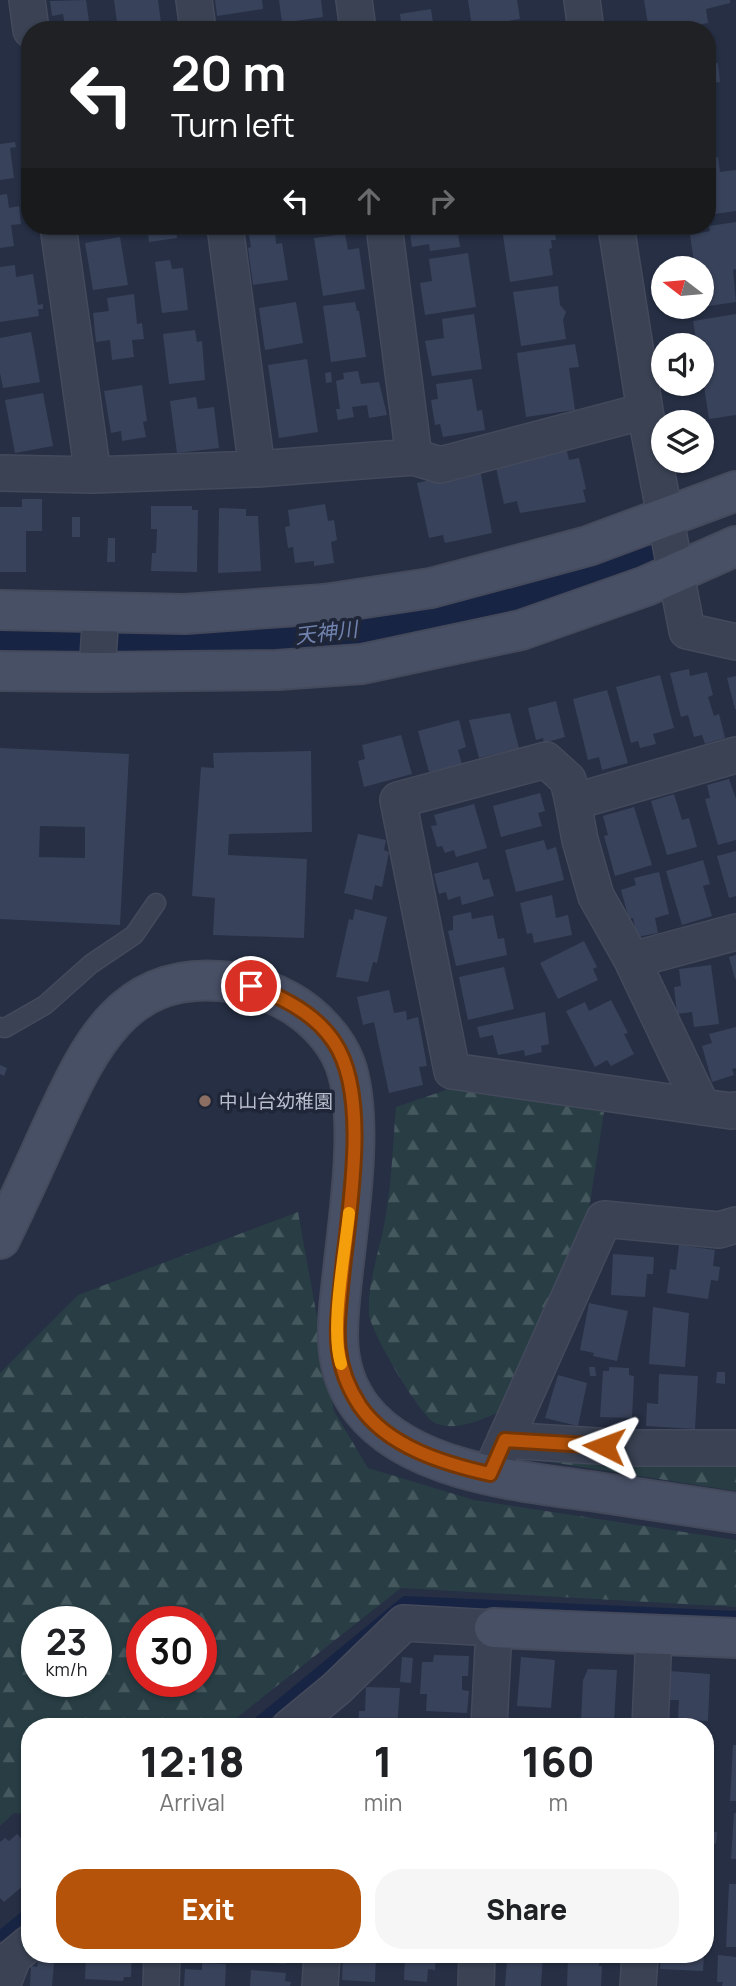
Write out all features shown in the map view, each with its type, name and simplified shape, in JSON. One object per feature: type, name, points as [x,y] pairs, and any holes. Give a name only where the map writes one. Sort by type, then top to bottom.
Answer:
[{"type":"street","points":[[27,0],[30,21]]},
{"type":"street","points":[[194,0],[197,21]]},
{"type":"street","points":[[354,0],[357,21]]},
{"type":"street","points":[[582,0],[585,21]]},
{"type":"street","points":[[59,235],[93,475]]},
{"type":"street","points":[[226,235],[257,469]]},
{"type":"street","points":[[385,235],[414,457]]},
{"type":"street","points":[[617,235],[663,516],[687,631],[736,642]]},
{"type":"street","points":[[0,473],[93,475],[257,469],[414,457],[440,465],[645,411]]},
{"type":"street","points":[[0,610],[185,614],[325,604],[431,588],[587,546],[736,491]]},
{"type":"street","points":[[0,671],[97,673],[277,670],[362,664],[521,630],[646,586],[736,546]]},
{"type":"street","points":[[97,673],[101,611]]},
{"type":"street","points":[[573,802],[736,755]]},
{"type":"street","points":[[702,1107],[632,960],[596,896],[580,840],[568,780],[546,761],[398,800],[452,1071],[702,1107],[731,1111],[736,1110]]},
{"type":"street","points":[[632,960],[736,932]]},
{"type":"street","points":[[0,1239],[79,1071],[100,1034],[127,1008],[160,988],[191,979],[232,982],[276,995],[301,1010],[335,1042],[345,1065],[351,1087],[353,1177],[337,1350],[347,1383],[362,1409],[383,1429],[413,1450],[451,1465],[497,1457],[629,1448],[736,1448]]},
{"type":"street","points":[[497,1457],[604,1219],[719,1230],[736,1225]]},
{"type":"street","points":[[497,1457],[528,1482],[736,1513]]},
{"type":"street","points":[[301,1718],[336,1689],[404,1623],[736,1638]]},
{"type":"street","points":[[489,1718],[494,1628]]},
{"type":"street","points":[[650,1718],[654,1635]]},
{"type":"street","points":[[334,1718],[336,1689]]},
{"type":"street","points":[[2,1986],[13,1957],[21,1950]]},
{"type":"street","points":[[161,1986],[162,1963]]},
{"type":"street","points":[[320,1986],[321,1963]]},
{"type":"street","points":[[476,1986],[477,1963]]},
{"type":"street","points":[[638,1986],[639,1963]]},
{"type":"lane","points":[[0,1027],[5,1028],[46,1006],[91,964],[134,935],[156,903]]},
{"type":"green space","points":[[452,1088],[604,1112],[587,1222],[507,1409],[472,1423],[444,1426],[428,1417],[386,1354],[369,1314],[369,1302],[388,1201],[396,1107]]},
{"type":"green space","points":[[298,1212],[334,1411],[368,1468],[474,1500],[736,1540],[736,1607],[401,1588],[236,1718],[21,1718],[21,1814],[14,1813],[0,1826],[0,1373],[78,1295]]},
{"type":"green space","points":[[531,1459],[736,1461],[736,1491]]},
{"type":"building","points":[[86,0],[89,21],[64,21],[63,14],[52,16],[50,1]]},
{"type":"building","points":[[114,0],[158,0],[161,21],[117,21]]},
{"type":"building","points":[[215,0],[262,0],[263,9],[217,16]]},
{"type":"building","points":[[279,0],[321,0],[323,17],[282,21]]},
{"type":"building","points":[[468,0],[517,0],[520,19],[471,21]]},
{"type":"building","points":[[644,0],[730,0],[730,3],[706,9],[708,21],[648,21]]},
{"type":"building","points":[[431,9],[433,21],[401,21],[400,14]]},
{"type":"building","points":[[716,63],[718,63],[720,82],[716,83]]},
{"type":"building","points":[[15,142],[16,147],[10,148],[14,178],[0,180],[0,144]]},
{"type":"building","points":[[716,157],[720,172],[736,170],[736,211],[716,214]]},
{"type":"building","points":[[7,194],[9,208],[19,206],[21,224],[11,225],[14,246],[0,248],[0,195]]},
{"type":"building","points":[[736,222],[736,269],[733,270],[736,302],[714,305],[714,256],[693,256],[690,235],[716,235],[716,225]]},
{"type":"building","points":[[148,235],[177,235],[177,238],[149,242]]},
{"type":"building","points":[[249,235],[275,235],[276,244],[282,243],[288,280],[253,285],[248,248],[251,247]]},
{"type":"building","points":[[345,235],[348,250],[359,248],[365,289],[323,296],[314,238]]},
{"type":"building","points":[[410,235],[458,235],[460,247],[430,251],[429,244],[412,247]]},
{"type":"building","points":[[503,235],[555,235],[556,240],[551,240],[552,248],[549,249],[553,275],[510,282]]},
{"type":"building","points":[[120,237],[128,285],[93,290],[85,243]]},
{"type":"building","points":[[468,253],[476,307],[425,315],[420,283],[432,281],[429,259]]},
{"type":"building","points":[[170,260],[172,269],[183,268],[188,310],[162,313],[155,262]]},
{"type":"building","points":[[15,265],[16,277],[33,274],[38,305],[43,304],[43,309],[38,309],[39,316],[0,322],[0,267]]},
{"type":"building","points":[[558,286],[560,305],[566,312],[563,320],[566,339],[521,346],[513,292]]},
{"type":"building","points":[[134,294],[137,324],[142,323],[144,339],[132,340],[134,357],[112,360],[110,340],[96,342],[93,313],[109,311],[107,298]]},
{"type":"building","points":[[296,302],[303,343],[265,350],[259,308]]},
{"type":"building","points":[[355,302],[359,311],[366,357],[331,362],[323,306]]},
{"type":"building","points":[[474,314],[482,369],[432,376],[425,341],[444,338],[442,319]]},
{"type":"building","points":[[736,314],[736,415],[714,418],[714,410],[708,410],[706,396],[714,396],[714,333],[695,333],[693,321]]},
{"type":"building","points":[[195,330],[197,342],[202,341],[205,380],[169,384],[163,334]]},
{"type":"building","points":[[31,332],[40,382],[3,388],[0,338]]},
{"type":"building","points":[[575,344],[579,367],[569,368],[575,410],[526,417],[517,353]]},
{"type":"building","points":[[307,359],[318,432],[279,438],[268,365]]},
{"type":"building","points":[[358,371],[361,384],[379,382],[387,415],[369,418],[367,405],[352,407],[354,417],[338,420],[336,409],[340,409],[336,381],[344,379],[343,373]]},
{"type":"building","points":[[331,372],[332,382],[326,383],[325,373]]},
{"type":"building","points":[[472,379],[477,411],[482,410],[485,430],[443,437],[440,424],[435,425],[431,400],[438,399],[436,384]]},
{"type":"building","points":[[142,385],[147,421],[143,422],[146,437],[122,441],[121,431],[111,433],[104,391]]},
{"type":"building","points":[[43,393],[53,446],[15,453],[5,400]]},
{"type":"building","points":[[196,397],[198,409],[214,407],[219,448],[177,453],[170,401]]},
{"type":"building","points":[[567,451],[569,460],[579,458],[586,502],[520,513],[517,501],[504,504],[495,463]]},
{"type":"building","points":[[480,469],[492,533],[445,543],[443,535],[429,538],[417,483]]},
{"type":"building","points":[[22,499],[42,499],[42,531],[26,531],[26,572],[0,572],[0,507],[22,507]]},
{"type":"building","points":[[325,504],[328,521],[334,520],[337,540],[331,542],[334,563],[314,566],[314,561],[295,563],[293,547],[288,548],[285,527],[290,526],[288,510]]},
{"type":"building","points":[[151,506],[192,506],[192,510],[198,510],[197,572],[151,571],[152,553],[156,553],[157,529],[151,529]]},
{"type":"building","points":[[219,508],[246,509],[246,516],[258,516],[261,571],[218,573]]},
{"type":"building","points":[[72,517],[80,517],[80,537],[72,537]]},
{"type":"building","points":[[108,538],[115,538],[115,562],[107,562]]},
{"type":"building","points":[[689,669],[690,676],[707,672],[713,695],[708,697],[714,716],[719,714],[725,738],[705,744],[702,735],[694,737],[688,715],[681,717],[670,673]]},
{"type":"building","points":[[660,675],[674,728],[653,734],[656,744],[640,748],[638,741],[631,743],[616,687]]},
{"type":"building","points":[[736,676],[736,709],[735,709],[727,678]]},
{"type":"building","points":[[607,690],[628,763],[602,770],[599,757],[588,760],[573,699]]},
{"type":"building","points":[[556,701],[565,737],[544,743],[543,738],[536,740],[528,708]]},
{"type":"building","points":[[510,713],[519,748],[479,758],[469,720]]},
{"type":"building","points":[[459,720],[466,747],[458,750],[462,764],[429,772],[418,731]]},
{"type":"building","points":[[401,735],[412,774],[364,787],[358,761],[365,759],[362,745]]},
{"type":"building","points":[[0,748],[129,754],[120,925],[0,919]],"holes":[[[40,826],[85,827],[85,858],[39,857]]]},
{"type":"building","points":[[311,751],[312,832],[229,834],[228,855],[307,859],[304,938],[213,935],[215,898],[192,896],[201,767],[214,768],[213,753]]},
{"type":"building","points":[[729,779],[736,799],[736,840],[718,845],[705,799],[710,798],[707,785]]},
{"type":"building","points":[[540,793],[545,811],[538,813],[542,826],[501,837],[493,806]]},
{"type":"building","points":[[674,794],[682,820],[689,818],[697,847],[667,855],[651,801]]},
{"type":"building","points":[[474,804],[487,848],[456,857],[454,850],[445,853],[442,846],[437,847],[431,826],[437,825],[434,815]]},
{"type":"building","points":[[634,807],[652,865],[615,876],[604,836],[608,835],[603,816]]},
{"type":"building","points":[[358,834],[386,840],[384,850],[389,852],[382,887],[375,885],[372,900],[344,893]]},
{"type":"building","points":[[544,840],[547,850],[556,847],[564,880],[516,892],[505,850]]},
{"type":"building","points":[[736,851],[736,896],[729,898],[717,856]]},
{"type":"building","points":[[703,860],[710,884],[703,886],[712,916],[682,925],[666,871]]},
{"type":"building","points":[[478,862],[483,880],[489,879],[494,896],[462,905],[460,896],[448,900],[446,892],[439,894],[434,874]]},
{"type":"building","points":[[659,872],[669,914],[655,918],[658,933],[637,937],[633,918],[629,919],[621,890],[636,885],[634,878]]},
{"type":"building","points":[[552,895],[556,918],[568,915],[572,935],[534,943],[532,933],[527,934],[520,903]]},
{"type":"building","points":[[355,909],[387,917],[377,963],[373,962],[368,982],[336,977],[349,919],[353,920]]},
{"type":"building","points":[[471,912],[472,919],[493,915],[498,939],[504,938],[507,955],[456,966],[448,931],[453,930],[453,916]]},
{"type":"building","points":[[584,941],[597,967],[593,969],[598,980],[558,999],[540,963]]},
{"type":"building","points":[[736,955],[736,979],[735,979],[729,957]]},
{"type":"building","points":[[711,965],[719,1024],[694,1027],[692,1012],[677,1014],[674,987],[681,986],[679,969]]},
{"type":"building","points":[[504,967],[514,1009],[468,1020],[459,977]]},
{"type":"building","points":[[389,990],[394,1013],[406,1011],[407,1020],[418,1017],[427,1066],[419,1067],[423,1085],[389,1093],[374,1022],[363,1025],[357,997]]},
{"type":"building","points":[[611,1000],[628,1033],[624,1034],[634,1054],[611,1066],[607,1060],[595,1067],[566,1011],[585,1002],[589,1011]]},
{"type":"building","points":[[545,1012],[549,1044],[541,1046],[542,1052],[525,1056],[524,1050],[498,1055],[493,1035],[480,1038],[477,1027]]},
{"type":"building","points":[[736,1027],[736,1068],[732,1069],[734,1075],[712,1082],[702,1046],[712,1043],[709,1034]]},
{"type":"building","points":[[0,1065],[7,1068],[4,1076],[0,1074]]},
{"type":"building","points":[[679,1245],[715,1250],[713,1266],[720,1267],[718,1281],[711,1280],[708,1299],[667,1293],[670,1269],[676,1270]]},
{"type":"building","points":[[613,1254],[654,1257],[653,1274],[647,1274],[645,1297],[611,1295]]},
{"type":"building","points":[[589,1303],[628,1311],[617,1361],[580,1350]]},
{"type":"building","points":[[653,1307],[689,1313],[685,1367],[649,1364]]},
{"type":"building","points":[[589,1367],[595,1367],[596,1376],[590,1376]]},
{"type":"building","points":[[609,1367],[629,1368],[629,1375],[634,1376],[632,1418],[600,1417],[603,1371],[609,1371]]},
{"type":"building","points":[[717,1372],[725,1372],[725,1384],[716,1383]]},
{"type":"building","points":[[659,1374],[698,1376],[695,1429],[646,1426],[647,1403],[658,1404]]},
{"type":"building","points":[[558,1375],[587,1383],[578,1426],[545,1418]]},
{"type":"building","points":[[434,1655],[469,1656],[468,1676],[462,1676],[462,1690],[469,1691],[467,1713],[426,1711],[427,1694],[420,1694],[422,1662],[433,1662]]},
{"type":"building","points":[[402,1657],[413,1658],[411,1683],[400,1682]]},
{"type":"building","points":[[521,1657],[555,1660],[551,1708],[517,1706]]},
{"type":"building","points":[[588,1669],[617,1670],[614,1718],[581,1718],[583,1680]]},
{"type":"building","points":[[670,1671],[710,1674],[708,1718],[678,1718],[679,1700],[668,1700]]},
{"type":"building","points":[[366,1687],[400,1688],[398,1718],[359,1718],[359,1711],[365,1711]]},
{"type":"building","points":[[733,1745],[736,1745],[736,1801],[730,1801]]},
{"type":"building","points":[[734,1813],[736,1859],[731,1859]]},
{"type":"building","points":[[17,1834],[21,1838],[21,1888],[4,1902],[0,1898],[0,1842],[5,1838],[9,1841]]},
{"type":"building","points":[[729,1884],[736,1884],[736,1947],[726,1947]]},
{"type":"building","points":[[718,1955],[736,1957],[736,1986],[722,1986],[723,1982],[717,1982]]},
{"type":"building","points":[[38,1963],[54,1963],[52,1986],[30,1986],[31,1966],[37,1967]]},
{"type":"building","points":[[86,1963],[132,1963],[131,1977],[124,1977],[123,1981],[85,1979]]},
{"type":"building","points":[[202,1963],[226,1964],[225,1986],[184,1986],[185,1969],[202,1970]]},
{"type":"building","points":[[343,1963],[376,1963],[375,1982],[342,1980]]},
{"type":"building","points":[[405,1963],[435,1963],[435,1970],[428,1969],[427,1982],[404,1980]]},
{"type":"building","points":[[507,1963],[542,1963],[541,1986],[505,1986]]},
{"type":"building","points":[[568,1963],[599,1963],[599,1966],[602,1966],[601,1986],[567,1986]]},
{"type":"building","points":[[660,1963],[704,1963],[703,1971],[660,1969]]},
{"type":"building","points":[[251,1970],[286,1973],[285,1981],[291,1982],[290,1986],[250,1986]]},
{"type":"waterway","name":"天神川","points":[[0,641],[162,644],[261,640],[446,617],[644,558]]},
{"type":"waterway","points":[[263,1718],[405,1601],[736,1616]]},
{"type":"waterway","points":[[0,1936],[21,1918]]},
{"type":"slow traffic","points":[[341,1364],[337,1350],[338,1318],[349,1213]]},
{"type":"place","name":"中山台幼稚園","points":[[205,1101]]},
{"type":"route","points":[[251,986],[276,995],[320,1025],[335,1042],[351,1087],[353,1177],[337,1350],[347,1383],[362,1409],[383,1429],[413,1450],[451,1465],[490,1474],[505,1440],[604,1446]]}]
